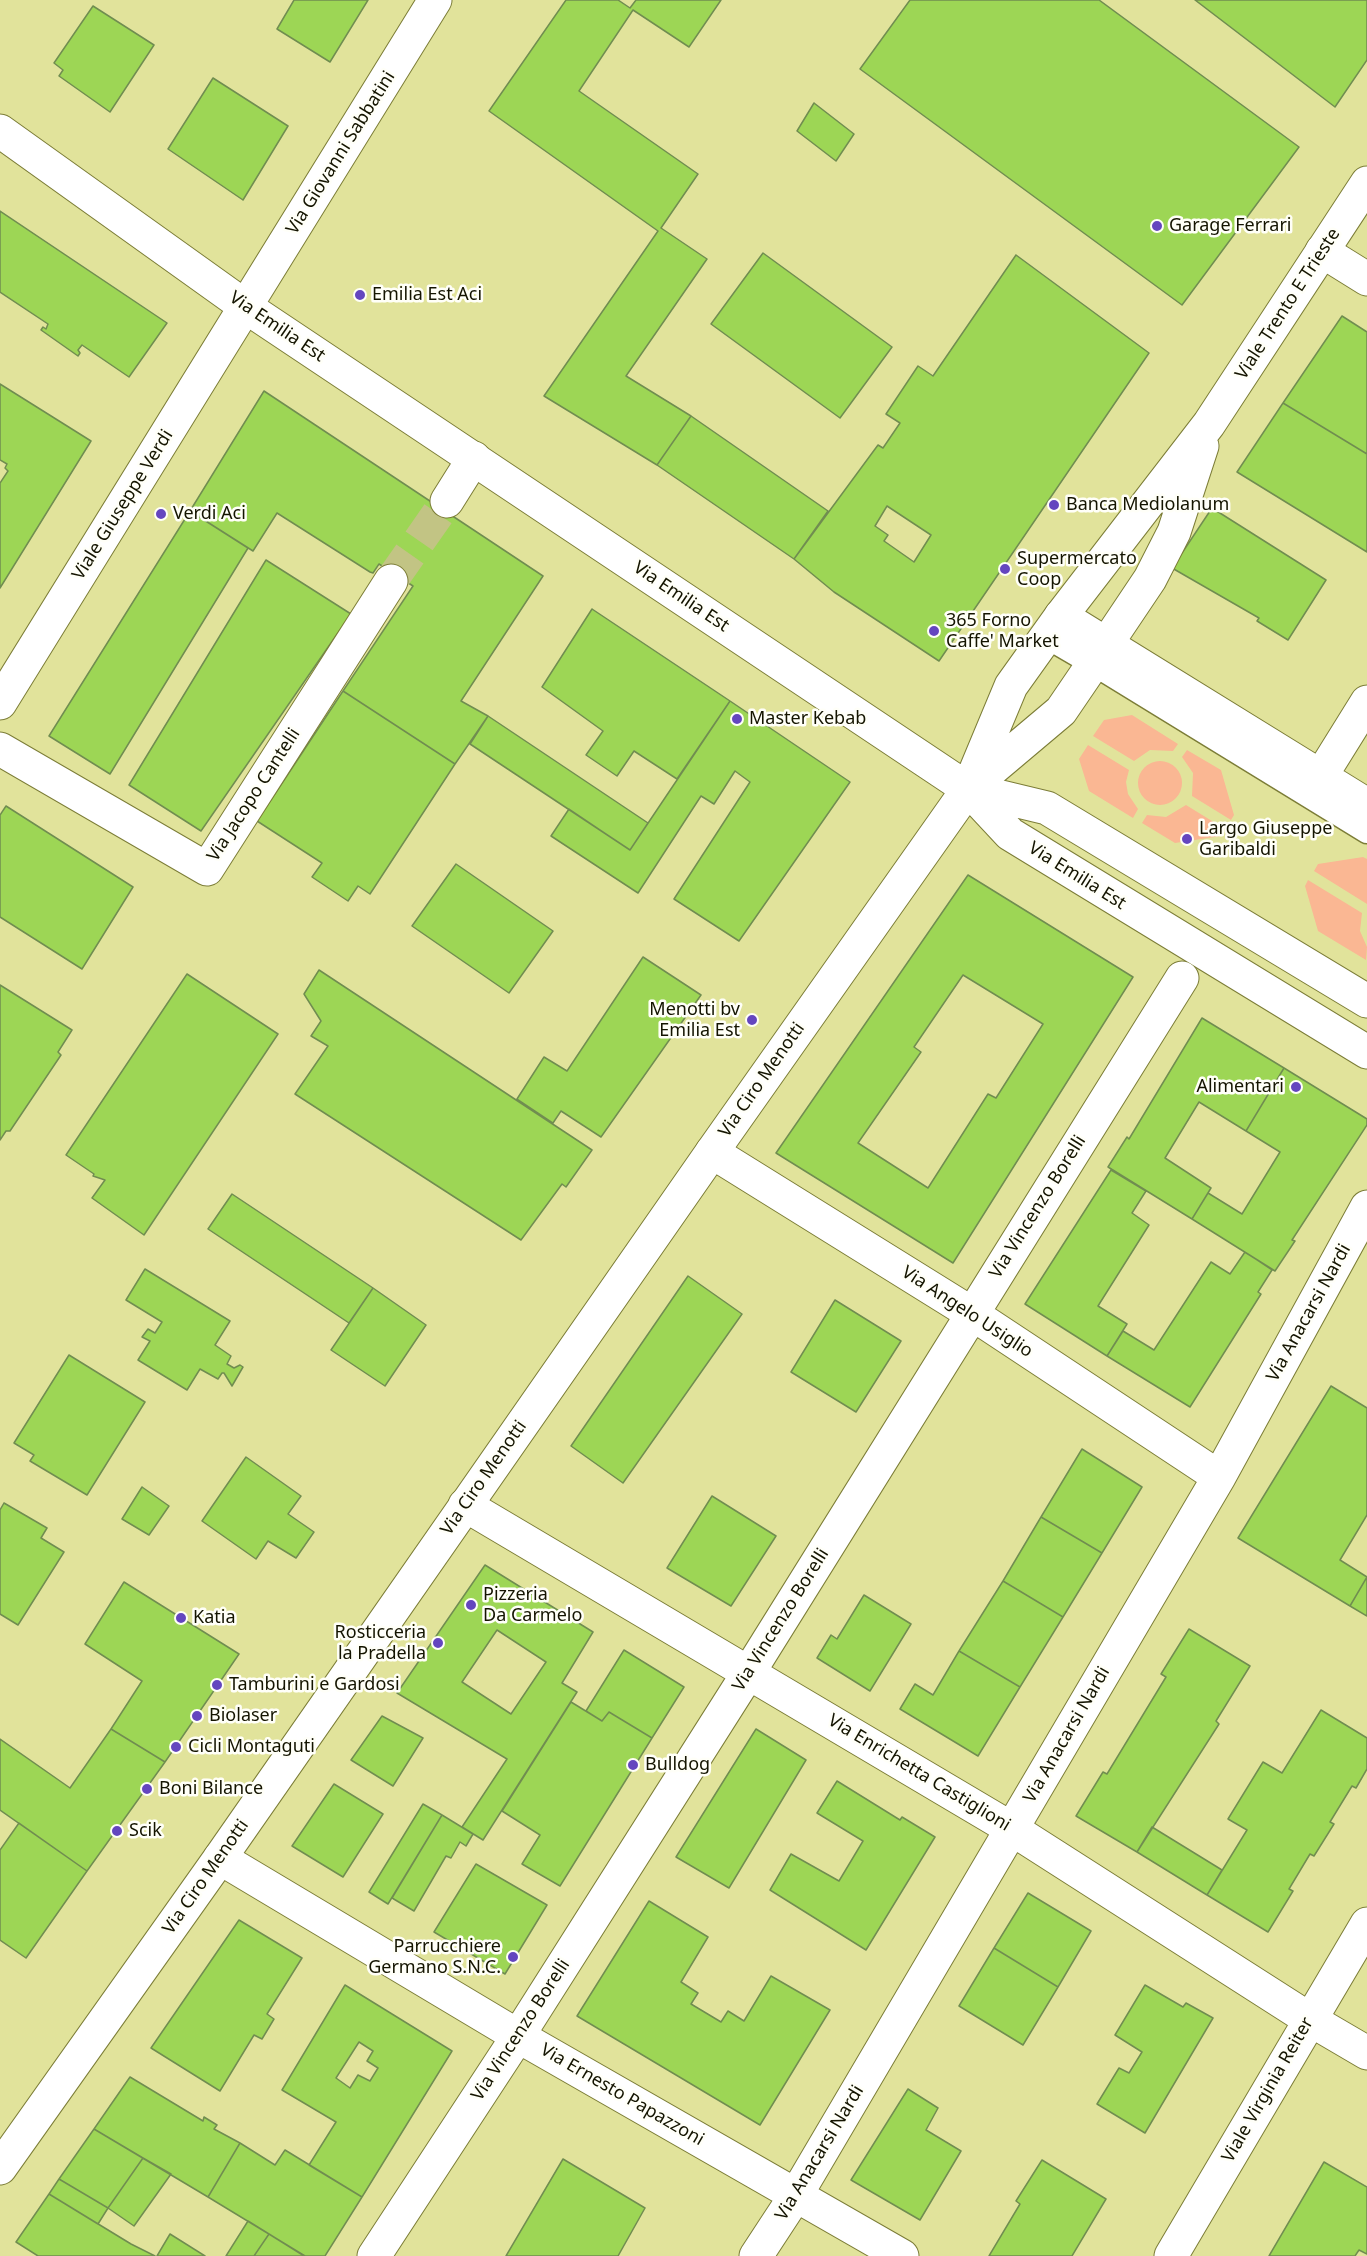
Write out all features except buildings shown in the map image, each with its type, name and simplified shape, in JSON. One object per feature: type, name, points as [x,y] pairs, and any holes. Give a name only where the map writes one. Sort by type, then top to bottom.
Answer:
[{"type":"street","name":"Via Giovanni Sabbatini","points":[[246,307],[435,0]]},
{"type":"street","name":"Via Emilia Est","points":[[0,131],[246,307],[968,789],[1010,834],[1367,1052]]},
{"type":"street","name":"Viale Trento E Trieste","points":[[968,789],[1011,686],[1053,627],[1209,424],[1367,183]]},
{"type":"street","points":[[1322,251],[1367,279]]},
{"type":"street","name":"Viale Giuseppe Verdi","points":[[0,703],[246,307]]},
{"type":"street","name":"Viale Trento E Trieste","points":[[968,789],[1061,711],[1150,579],[1174,532],[1209,424]]},
{"type":"street","points":[[447,501],[474,458]]},
{"type":"street","name":"Via Jacopo Cantelli","points":[[0,749],[207,869],[392,581]]},
{"type":"street","points":[[1053,627],[1322,776],[1367,805]]},
{"type":"street","points":[[1322,776],[1367,702]]},
{"type":"street","points":[[968,789],[1047,808],[1367,1001]]},
{"type":"street","name":"Via Ciro Menotti","points":[[0,2168],[220,1858],[968,789]]},
{"type":"street","name":"Via Vincenzo Borelli","points":[[374,2256],[518,2036],[750,1672],[971,1313],[1182,978]]},
{"type":"street","name":"Via Angelo Usiglio","points":[[712,1152],[971,1313],[1219,1477]]},
{"type":"street","name":"Via Anacarsi Nardi","points":[[756,2256],[796,2195],[1219,1477],[1367,1207]]},
{"type":"street","name":"Via Enrichetta Castiglioni","points":[[465,1505],[1012,1829],[1309,2019],[1367,2053]]},
{"type":"street","name":"Via Ernesto Papazzoni","points":[[220,1858],[518,2036],[902,2256]]},
{"type":"street","name":"Viale Virginia Reiter","points":[[1171,2256],[1367,1924]]},
{"type":"lane","points":[[1100,654],[1367,832]]},
{"type":"shaded area","points":[[1132,715],[1178,744],[1173,751],[1150,750],[1134,761],[1093,736],[1104,720]]},
{"type":"shaded area","points":[[1088,745],[1129,770],[1126,782],[1128,794],[1138,809],[1133,818],[1089,791],[1079,759]]},
{"type":"shaded area","points":[[1187,750],[1221,770],[1234,815],[1231,820],[1192,796],[1193,773],[1182,757]]},
{"type":"shaded area","points":[[1160,761],[1169,762],[1176,767],[1181,774],[1181,792],[1176,799],[1169,804],[1160,805],[1151,804],[1144,799],[1139,792],[1138,783],[1139,774],[1144,767],[1151,762]]},
{"type":"shaded area","points":[[1186,805],[1225,829],[1221,836],[1175,843],[1142,823],[1147,815],[1166,817]]},
{"type":"shaded area","points":[[1363,857],[1367,859],[1367,904],[1314,871],[1318,864]]},
{"type":"shaded area","points":[[1308,880],[1362,913],[1360,931],[1367,947],[1366,960],[1318,931],[1305,886]]},
{"type":"tunnel","points":[[391,581],[447,501]]},
{"type":"place","name":"Garage Ferrari","points":[[1157,226]]},
{"type":"place","name":"Emilia Est Aci","points":[[360,295]]},
{"type":"place","name":"Banca Mediolanum","points":[[1054,505]]},
{"type":"place","name":"Verdi Aci","points":[[161,514]]},
{"type":"place","name":"Supermercato Coop","points":[[1005,569]]},
{"type":"place","name":"365 Forno Caffe' Market","points":[[934,631]]},
{"type":"place","name":"Master Kebab","points":[[737,719]]},
{"type":"place","name":"Largo Giuseppe Garibaldi","points":[[1187,839]]},
{"type":"place","name":"Menotti bv Emilia Est","points":[[752,1020]]},
{"type":"place","name":"Alimentari","points":[[1296,1087]]},
{"type":"place","name":"Pizzeria Da Carmelo","points":[[471,1605]]},
{"type":"place","name":"Katia","points":[[181,1618]]},
{"type":"place","name":"Rosticceria la Pradella","points":[[438,1643]]},
{"type":"place","name":"Tamburini e Gardosi","points":[[217,1685]]},
{"type":"place","name":"Biolaser","points":[[197,1716]]},
{"type":"place","name":"Cicli Montaguti","points":[[176,1747]]},
{"type":"place","name":"Bulldog","points":[[633,1765]]},
{"type":"place","name":"Boni Bilance","points":[[147,1789]]},
{"type":"place","name":"Scik","points":[[117,1831]]},
{"type":"place","name":"Parrucchiere Germano S.N.C.","points":[[513,1957]]}]
